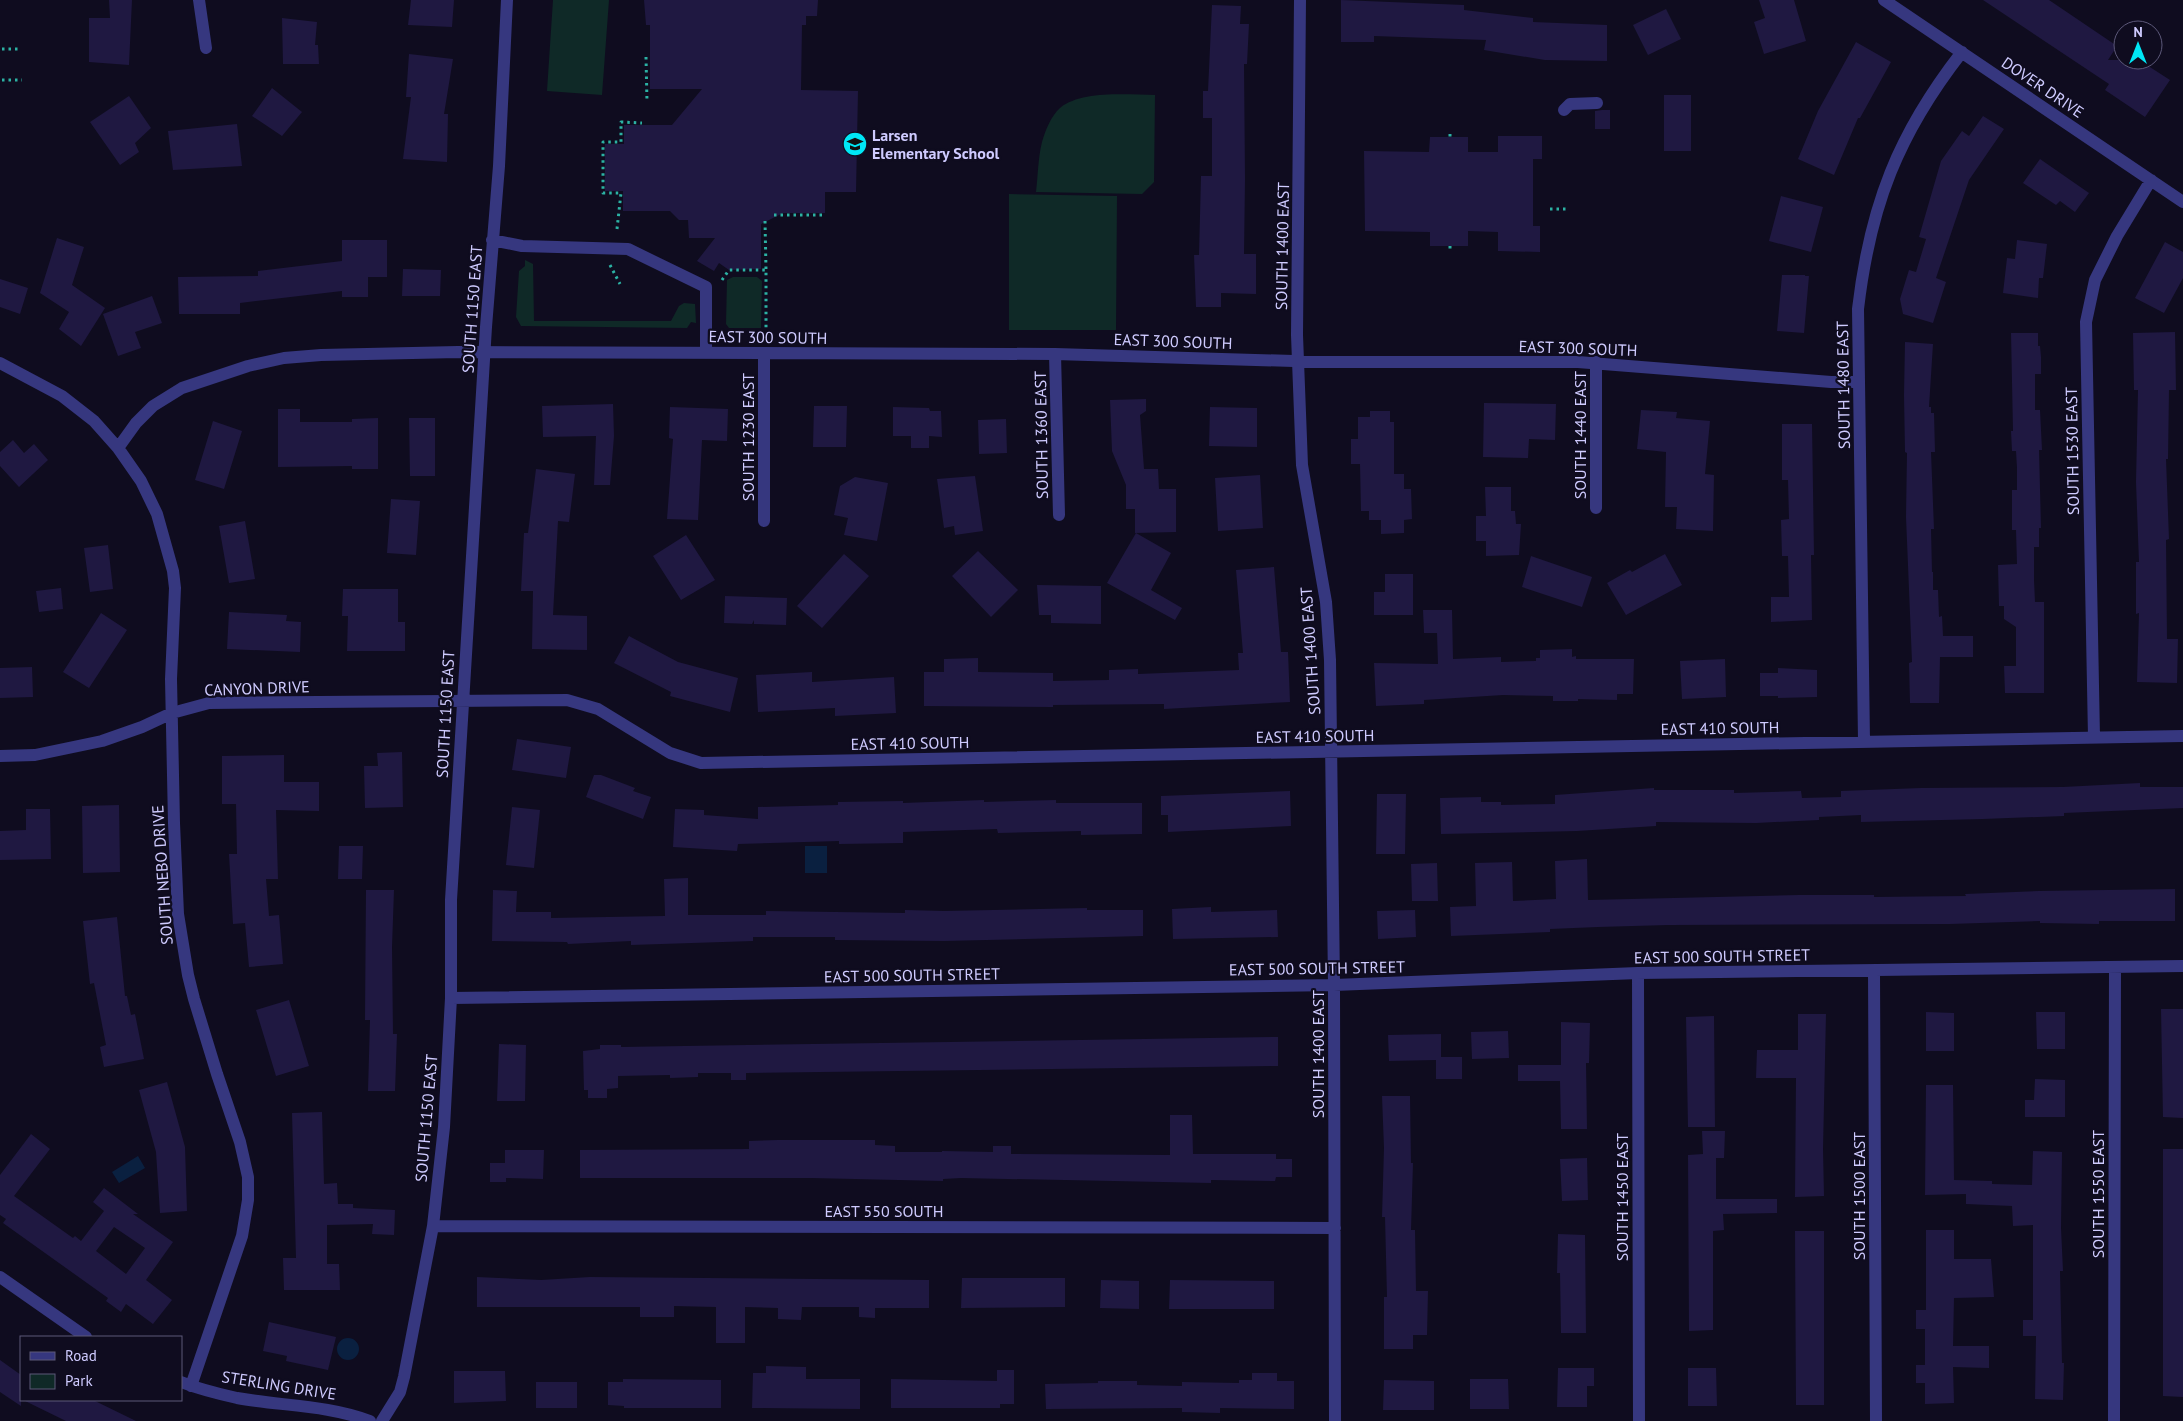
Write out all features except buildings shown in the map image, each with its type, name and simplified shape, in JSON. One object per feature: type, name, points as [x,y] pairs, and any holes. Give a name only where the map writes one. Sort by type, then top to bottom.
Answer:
[{"type":"street","points":[[199,0],[206,48]]},
{"type":"street","name":"SOUTH 1150 EAST","points":[[382,1421],[400,1392],[404,1377],[433,1226],[444,1127],[452,998],[451,900],[492,240],[499,166],[507,0]]},
{"type":"street","name":"SOUTH 1400 EAST","points":[[1300,0],[1298,360],[1302,465],[1326,602],[1330,660],[1334,985],[1335,1421]]},
{"type":"street","name":"DOVER DRIVE","points":[[1884,0],[2183,202]]},
{"type":"street","name":"SOUTH 1480 EAST","points":[[1864,741],[1858,309],[1863,265],[1871,228],[1894,161],[1923,107],[1962,52]]},
{"type":"street","points":[[1564,110],[1570,104],[1597,103]]},
{"type":"street","name":"SOUTH 1530 EAST","points":[[2094,737],[2086,322],[2095,280],[2151,180]]},
{"type":"street","points":[[492,240],[522,246],[628,249],[706,287],[706,353]]},
{"type":"street","name":"EAST 300 SOUTH","points":[[118,448],[136,423],[153,406],[182,388],[248,366],[284,358],[321,355],[485,353],[1055,354],[1298,360],[1596,362],[1831,382],[1859,382]]},
{"type":"street","name":"SOUTH 1230 EAST","points":[[764,354],[764,521]]},
{"type":"street","name":"SOUTH 1360 EAST","points":[[1055,354],[1060,515]]},
{"type":"street","name":"SOUTH 1440 EAST","points":[[1596,362],[1596,508]]},
{"type":"street","name":"SOUTH NEBO DRIVE","points":[[0,363],[62,396],[94,421],[118,448],[141,481],[157,514],[173,571],[175,588],[171,679],[174,832],[178,914],[197,1008],[240,1142],[248,1177],[248,1200],[242,1236],[186,1384]]},
{"type":"street","name":"EAST 410 SOUTH","points":[[463,699],[567,700],[583,704],[598,709],[670,753],[701,763],[2183,736]]},
{"type":"street","name":"CANYON DRIVE","points":[[0,756],[35,755],[102,741],[142,727],[172,712],[208,703],[463,699]]},
{"type":"street","name":"EAST 500 SOUTH STREET","points":[[452,998],[1334,985],[1638,973],[2183,966]]},
{"type":"street","name":"SOUTH 1550 EAST","points":[[2114,1421],[2116,968]]},
{"type":"street","name":"SOUTH 1500 EAST","points":[[1874,970],[1876,1421]]},
{"type":"street","name":"SOUTH 1450 EAST","points":[[1638,973],[1639,1421]]},
{"type":"street","name":"EAST 550 SOUTH","points":[[433,1226],[1335,1228]]},
{"type":"street","points":[[0,1277],[85,1336]]},
{"type":"street","name":"STERLING DRIVE","points":[[186,1384],[237,1398],[350,1413],[370,1421]]},
{"type":"path","points":[[2,49],[21,49]]},
{"type":"path","points":[[646,57],[647,102]]},
{"type":"path","points":[[2,80],[22,80]]},
{"type":"path","points":[[617,229],[621,193],[602,193],[603,142],[621,142],[621,122],[642,123]]},
{"type":"path","points":[[1550,209],[1568,209]]},
{"type":"path","points":[[774,214],[824,215]]},
{"type":"path","points":[[765,221],[766,331]]},
{"type":"path","points":[[1450,246],[1450,252]]},
{"type":"path","points":[[610,265],[620,284]]},
{"type":"path","points":[[722,280],[729,270],[766,270]]},
{"type":"green space","points":[[553,0],[609,0],[602,95],[547,91]]},
{"type":"green space","points":[[1119,94],[1155,95],[1154,182],[1142,194],[1036,192],[1042,142],[1049,124],[1060,108],[1080,98],[1093,96]]},
{"type":"green space","points":[[1009,194],[1117,196],[1116,330],[1009,330]]},
{"type":"green space","points":[[525,260],[533,264],[534,321],[671,321],[679,306],[684,303],[695,304],[696,323],[691,322],[687,328],[521,326],[516,317],[519,271],[525,266]]},
{"type":"green space","points":[[733,277],[757,277],[762,281],[761,328],[729,328],[726,324],[727,280]]},
{"type":"water","points":[[805,846],[827,846],[827,873],[805,873]]},
{"type":"water","points":[[138,1156],[145,1168],[119,1183],[112,1172]]},
{"type":"water","points":[[348,1338],[356,1341],[359,1349],[356,1357],[348,1360],[340,1357],[337,1349],[340,1341]]},
{"type":"place","name":"Larsen Elementary School","points":[[855,144]]}]
